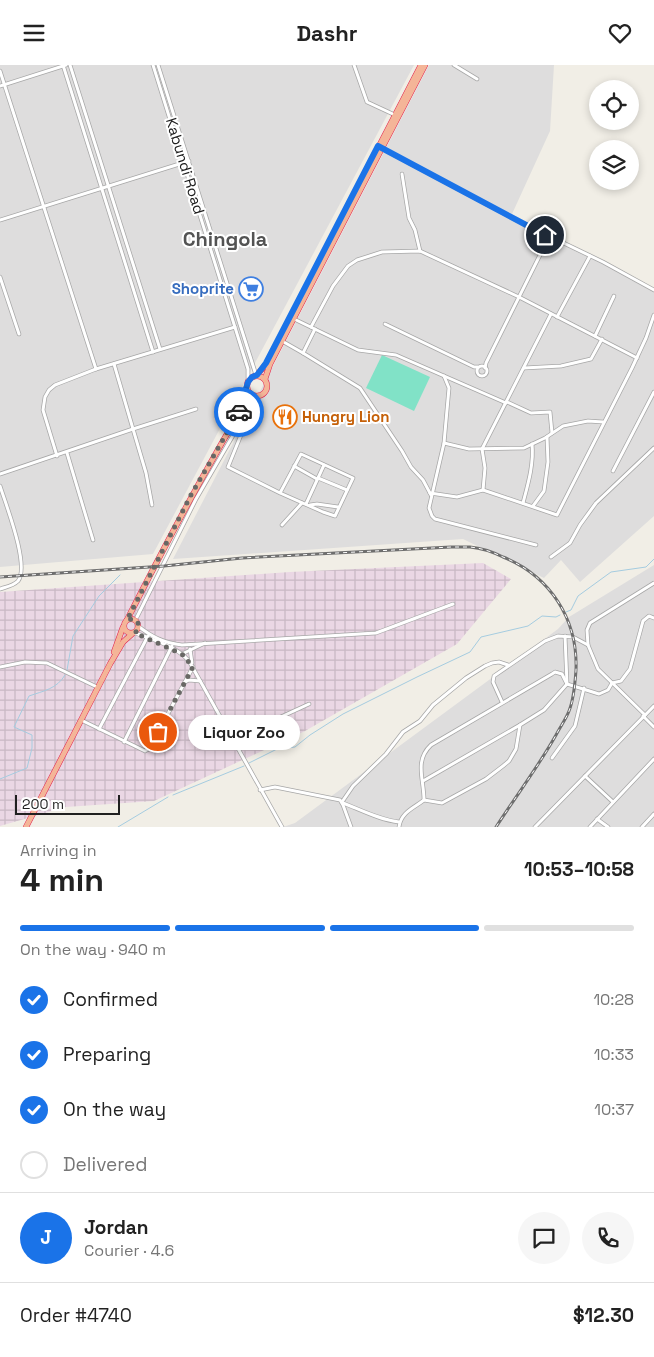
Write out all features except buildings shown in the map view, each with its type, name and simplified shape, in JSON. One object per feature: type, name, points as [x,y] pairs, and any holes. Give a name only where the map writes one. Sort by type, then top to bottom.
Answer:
[{"type":"highway","points":[[238,416],[250,378],[256,375],[264,365],[292,317],[421,65]]},
{"type":"highway","points":[[396,116],[425,65]]},
{"type":"highway","points":[[110,664],[123,626],[191,495],[233,423],[267,388],[265,379],[270,364],[292,317]]},
{"type":"highway","points":[[256,375],[265,379]]},
{"type":"highway","points":[[247,385],[251,394],[258,396]]},
{"type":"highway","points":[[26,827],[97,687],[123,642],[133,633],[137,622],[136,609],[140,595]]},
{"type":"highway","points":[[127,620],[132,619],[137,622]]},
{"type":"highway","points":[[123,626],[126,633],[133,633]]},
{"type":"street","points":[[2,86],[64,65],[153,352]]},
{"type":"street","points":[[70,65],[160,349]]},
{"type":"street","name":"Kabundi Road","points":[[153,65],[248,369],[247,385]]},
{"type":"street","name":"Kabundi Road","points":[[158,65],[256,375]]},
{"type":"street","points":[[354,65],[367,102],[396,116]]},
{"type":"street","points":[[456,66],[477,79]]},
{"type":"street","points":[[0,71],[2,86],[44,206],[96,369]]},
{"type":"street","points":[[83,128],[89,126]]},
{"type":"street","points":[[380,147],[654,291]]},
{"type":"street","points":[[0,220],[189,161]]},
{"type":"street","points":[[402,174],[409,218],[415,230],[420,251]]},
{"type":"street","points":[[200,215],[205,214]]},
{"type":"street","points":[[118,241],[125,239]]},
{"type":"street","points":[[478,367],[477,372],[480,375],[484,375],[487,372],[486,363],[546,243]]},
{"type":"street","points":[[303,353],[333,286],[348,266],[358,259],[382,252],[420,251],[519,297],[637,358]]},
{"type":"street","points":[[557,317],[590,256]]},
{"type":"street","points":[[0,277],[19,334]]},
{"type":"street","points":[[136,298],[143,296]]},
{"type":"street","points":[[594,336],[614,296]]},
{"type":"street","points":[[483,490],[485,468],[482,449],[551,314]]},
{"type":"street","points":[[431,495],[457,497],[483,490],[557,515],[637,358],[654,315]]},
{"type":"street","points":[[292,317],[358,350],[396,355],[531,413],[550,412],[552,433]]},
{"type":"street","points":[[385,324],[478,367],[486,368]]},
{"type":"street","points":[[57,456],[43,410],[45,397],[49,390],[56,385],[96,369],[240,325]]},
{"type":"street","points":[[523,368],[562,366],[591,359],[602,339]]},
{"type":"street","points":[[282,341],[360,389],[411,467],[423,480],[431,495]]},
{"type":"street","points":[[252,363],[258,367],[264,365]]},
{"type":"street","points":[[478,367],[486,363]]},
{"type":"street","points":[[114,364],[146,473],[152,505]]},
{"type":"street","points":[[444,376],[449,388],[444,443],[429,508],[434,519],[536,545]]},
{"type":"street","points":[[613,471],[654,392]]},
{"type":"street","points":[[0,474],[196,409]]},
{"type":"street","points":[[238,416],[235,432],[196,499],[137,622],[148,636],[182,654],[192,666],[282,827]]},
{"type":"street","points":[[444,443],[482,449],[520,449],[547,437],[563,426],[582,421],[603,422]]},
{"type":"street","points":[[233,423],[234,431],[241,435],[228,467],[280,493],[334,516],[352,477],[301,454],[280,493]]},
{"type":"street","points":[[533,507],[544,491],[548,462],[547,437]]},
{"type":"street","points":[[523,503],[533,461],[532,445]]},
{"type":"street","points":[[551,557],[570,543],[596,503],[654,448]]},
{"type":"street","points":[[67,453],[93,540]]},
{"type":"street","points":[[282,525],[306,504],[324,465]]},
{"type":"street","points":[[294,467],[347,490]]},
{"type":"street","points":[[0,486],[18,547],[22,570],[17,581],[11,586],[0,589]]},
{"type":"street","points":[[306,504],[338,507]]},
{"type":"street","points":[[654,583],[590,623],[588,630],[588,645],[596,665],[654,727]]},
{"type":"street","points":[[133,633],[173,644],[187,645],[376,633],[453,605]]},
{"type":"street","points":[[424,800],[420,761],[424,751],[437,740],[556,673],[562,674],[567,684],[602,693],[608,690],[612,683],[621,681],[630,669],[643,621],[649,616],[654,618]]},
{"type":"street","points":[[99,729],[148,636]]},
{"type":"street","points":[[502,702],[493,681],[494,675],[545,641],[565,636],[573,637],[588,645]]},
{"type":"street","points":[[423,781],[544,710],[567,684],[565,636]]},
{"type":"street","points":[[182,654],[191,652],[196,647],[205,643]]},
{"type":"street","points":[[124,742],[173,644]]},
{"type":"street","points":[[81,720],[141,750],[148,749],[185,683],[192,666],[191,652],[187,645]]},
{"type":"street","points":[[0,667],[25,661],[47,663],[97,687]]},
{"type":"street","points":[[342,802],[353,786],[386,755],[403,732],[420,721],[433,705],[466,678],[492,663],[499,662],[509,665]]},
{"type":"street","points":[[185,683],[189,680],[200,681]]},
{"type":"street","points":[[552,758],[575,726],[584,689]]},
{"type":"street","points":[[233,739],[309,704]]},
{"type":"street","points":[[535,827],[654,706]]},
{"type":"street","points":[[260,789],[275,787],[336,799],[399,825],[405,813],[424,800],[442,803],[486,779],[503,766],[509,761],[516,749],[520,725]]},
{"type":"street","points":[[590,827],[654,759]]},
{"type":"street","points":[[585,776],[613,803]]},
{"type":"street","points":[[342,802],[351,827]]},
{"type":"street","points":[[642,827],[654,814]]},
{"type":"street","points":[[597,819],[608,827]]},
{"type":"shaded area","points":[[0,65],[414,65],[153,554],[0,567]]},
{"type":"shaded area","points":[[429,65],[554,65],[550,131],[512,214],[654,291],[654,516],[580,582],[561,560],[544,578],[463,539],[173,559]]},
{"type":"shaded area","points":[[483,563],[511,579],[457,644],[305,731],[154,801],[66,807],[0,826],[0,592],[290,572]]},
{"type":"shaded area","points":[[654,565],[654,827],[283,827],[295,823],[558,629],[569,617]]},
{"type":"green space","points":[[382,355],[430,377],[414,411],[366,388]]},
{"type":"waterway","points":[[566,612],[571,610],[578,596],[611,572],[646,567],[654,559]]},
{"type":"waterway","points":[[67,670],[73,636],[99,596],[120,575]]},
{"type":"waterway","points":[[249,763],[277,749],[295,747],[343,714],[470,652],[481,637],[528,626],[542,616],[556,617],[560,615]]},
{"type":"waterway","points":[[0,779],[27,768],[32,748],[32,735],[14,727],[29,696],[54,686],[65,675]]},
{"type":"waterway","points":[[173,795],[244,766]]},
{"type":"waterway","points":[[118,827],[168,797]]},
{"type":"railway","points":[[0,577],[164,566],[242,558],[451,547],[483,549],[520,565],[547,588],[558,601],[566,617],[572,633],[575,651],[575,681],[572,701],[566,717],[542,759],[496,827]]},
{"type":"way so far","points":[[158,732],[193,667],[182,654],[135,633],[138,629],[138,623],[132,619],[127,620],[191,495],[239,412]]},
{"type":"place","name":"Shoprite","points":[[251,289]]},
{"type":"place","name":"Hungry Lion","points":[[285,417]]},
{"type":"place","name":"Liquor Zoo","points":[[158,732]]},
{"type":"district","name":"Chingola","points":[[225,239]]},
{"type":"route","points":[[239,412],[250,378],[257,375],[266,363],[378,146],[545,235]]}]
